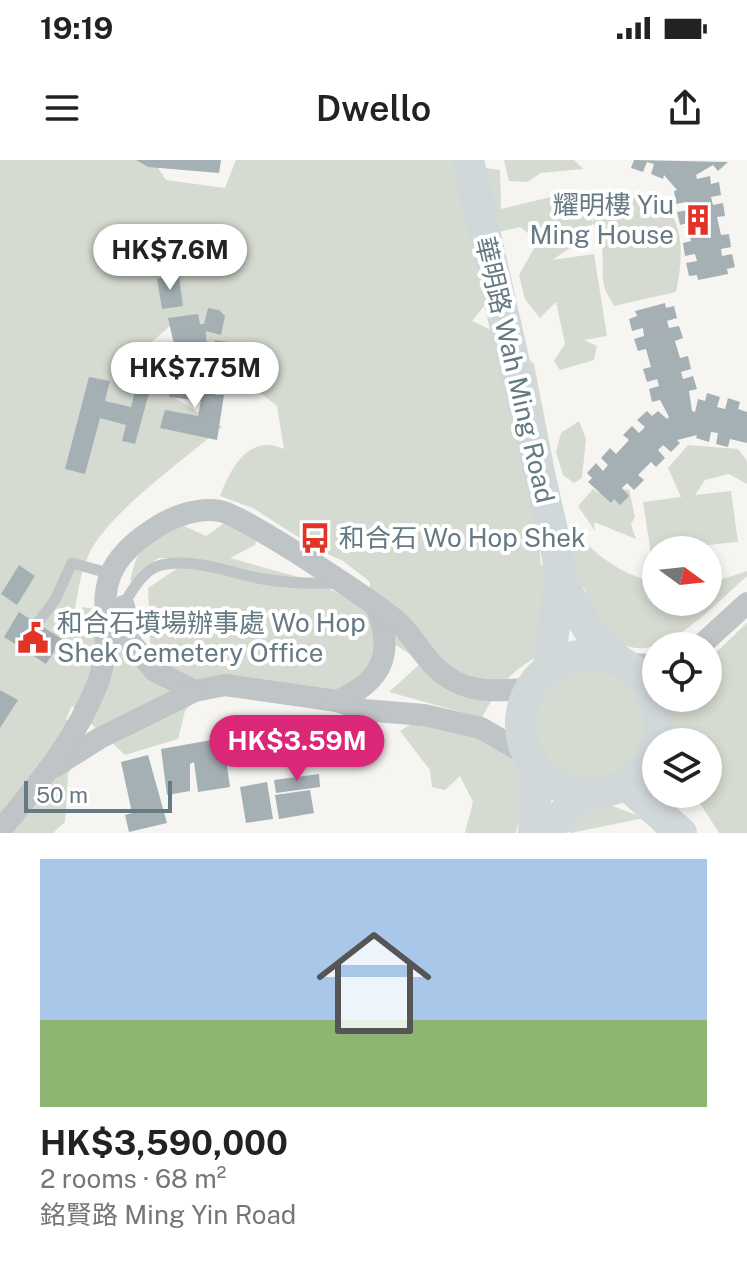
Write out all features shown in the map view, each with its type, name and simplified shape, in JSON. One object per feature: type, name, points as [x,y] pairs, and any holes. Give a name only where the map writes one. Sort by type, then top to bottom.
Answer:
[{"type":"street","name":"華明路 Wah Ming Road","points":[[468,160],[558,557],[560,580],[539,678]]},
{"type":"street","points":[[195,691],[155,671],[112,617],[104,597],[108,573],[131,545],[154,528],[179,516],[207,510],[235,515],[342,582],[402,625],[427,661],[444,676],[487,691],[539,678],[575,655],[589,654],[633,663]]},
{"type":"street","name":"華明路 Wah Ming Road","points":[[560,580],[589,630],[633,663]]},
{"type":"street","points":[[715,632],[747,603]]},
{"type":"street","points":[[337,701],[362,690],[383,663],[386,632],[377,609]]},
{"type":"street","points":[[0,831],[50,770],[81,720],[98,681],[112,617]]},
{"type":"street","points":[[534,833],[531,762],[521,737],[539,678]]},
{"type":"street","points":[[50,770],[100,738],[195,691],[225,685],[337,701],[364,710],[424,715],[481,728],[531,762],[562,788],[583,794],[612,790],[626,784],[642,770]]},
{"type":"street","points":[[626,784],[681,833]]},
{"type":"street","points":[[544,833],[583,794]]},
{"type":"street","points":[[680,808],[690,833]]},
{"type":"lane","points":[[39,621],[55,600],[72,563],[108,573]]},
{"type":"lane","points":[[112,617],[131,590],[155,567],[191,563],[264,579],[312,584],[342,582]]},
{"type":"shaded area","points":[[0,160],[153,160],[166,180],[225,188],[236,160],[468,160],[470,166],[500,170],[501,209],[576,191],[593,222],[595,204],[583,193],[593,190],[607,202],[620,198],[625,202],[635,192],[664,205],[678,229],[681,260],[676,292],[614,306],[604,284],[602,244],[593,223],[578,243],[552,260],[594,254],[607,336],[584,340],[597,346],[594,360],[560,370],[554,361],[565,344],[556,302],[540,318],[525,299],[519,275],[538,241],[520,227],[482,236],[498,289],[472,321],[500,334],[534,364],[554,466],[536,514],[541,566],[570,547],[586,543],[618,568],[642,579],[642,616],[703,616],[682,632],[642,632],[642,647],[638,648],[619,642],[600,622],[584,587],[563,596],[547,652],[525,664],[508,679],[482,718],[389,692],[422,662],[388,640],[371,680],[334,693],[209,678],[185,711],[178,739],[125,755],[72,706],[66,719],[86,737],[68,774],[65,822],[53,833],[0,833]],"holes":[[[177,320],[212,355],[277,406],[284,449],[272,445],[251,450],[235,465],[220,496],[253,508],[317,549],[343,561],[370,582],[370,589],[354,601],[313,581],[230,558],[255,545],[261,520],[239,513],[206,536],[184,526],[153,539],[141,550],[130,582],[158,558],[191,559],[148,588],[151,664],[125,660],[107,611],[83,607],[73,625],[80,580],[89,554],[99,538],[130,504],[222,427],[124,366]]]},
{"type":"shaded area","points":[[504,160],[574,160],[583,169],[541,173],[527,182],[509,181]]},
{"type":"shaded area","points":[[579,421],[586,439],[582,478],[574,483],[563,475],[556,452],[561,433]]},
{"type":"shaded area","points":[[688,445],[738,449],[747,461],[747,484],[729,474],[705,480],[695,495],[731,491],[738,542],[722,544],[722,536],[648,536],[643,502],[681,497],[668,468]]},
{"type":"shaded area","points":[[593,489],[598,493],[629,489],[635,517],[631,524],[636,539],[594,522],[595,531],[578,506]]},
{"type":"shaded area","points":[[747,571],[747,576],[722,599],[722,579]]},
{"type":"shaded area","points":[[747,623],[747,833],[719,833],[703,808],[722,808],[722,728],[669,728],[672,712],[722,712],[722,647]]},
{"type":"shaded area","points":[[577,668],[599,668],[619,676],[635,692],[643,712],[642,738],[635,754],[619,770],[599,778],[577,778],[557,770],[541,754],[533,734],[533,712],[541,692],[557,676]]},
{"type":"shaded area","points":[[420,708],[531,761],[516,833],[465,833],[473,802],[460,776],[445,790],[432,787],[430,770],[400,731],[413,723]]},
{"type":"shaded area","points":[[610,805],[644,818],[571,833],[559,829],[592,807]]},
{"type":"building","points":[[136,160],[221,160],[219,173],[148,167]]},
{"type":"building","name":"耀明樓 Yiu Ming House","points":[[634,160],[728,162],[718,171],[713,165],[696,175],[697,179],[710,176],[711,184],[719,182],[721,195],[711,197],[713,205],[723,203],[725,216],[717,217],[721,235],[729,234],[731,247],[721,249],[722,256],[732,254],[735,267],[727,269],[728,274],[698,280],[697,275],[689,276],[686,263],[697,261],[695,254],[685,256],[683,243],[691,241],[687,223],[680,225],[677,212],[688,210],[686,202],[676,204],[674,191],[677,190],[664,175],[663,179],[651,174],[654,164],[647,162],[643,172],[631,168]]},
{"type":"building","points":[[179,276],[183,306],[162,309],[157,279]]},
{"type":"building","points":[[665,303],[666,308],[674,306],[677,318],[667,321],[669,328],[679,326],[683,338],[675,341],[680,358],[688,356],[691,369],[681,372],[683,379],[693,376],[697,389],[689,391],[692,411],[695,412],[698,399],[705,401],[707,393],[720,397],[717,407],[725,409],[728,398],[740,402],[738,409],[747,412],[747,443],[730,439],[728,447],[716,444],[718,433],[711,432],[709,442],[696,438],[697,435],[677,440],[680,443],[671,452],[663,445],[658,450],[665,458],[656,467],[651,462],[638,475],[644,480],[634,490],[627,483],[622,488],[629,496],[620,505],[614,499],[611,503],[588,482],[592,478],[587,473],[596,463],[603,471],[608,465],[601,458],[610,448],[616,454],[629,440],[623,435],[632,426],[639,433],[645,427],[637,420],[647,411],[652,416],[658,411],[667,419],[669,417],[660,400],[652,402],[649,389],[659,386],[657,379],[647,382],[643,369],[651,367],[646,349],[638,351],[634,339],[644,336],[643,328],[632,331],[629,319],[637,316],[635,311]]},
{"type":"building","points":[[208,308],[219,310],[225,316],[221,335],[206,331],[207,353],[176,353],[168,318],[198,314],[200,324],[204,324]]},
{"type":"building","points":[[215,340],[235,343],[233,358],[212,355]]},
{"type":"building","points":[[174,358],[225,366],[224,382],[174,374]]},
{"type":"building","points":[[140,372],[154,375],[135,444],[122,441],[126,425],[100,418],[85,474],[65,469],[89,377],[110,381],[105,401],[131,407]]},
{"type":"building","points":[[170,379],[216,384],[215,395],[224,395],[217,440],[160,428],[165,410],[198,416],[201,401],[169,397]]},
{"type":"building","points":[[19,565],[35,576],[17,605],[1,594]]},
{"type":"building","name":"和合石墳場辦事處 Wo Hop Shek Cemetery Office","points":[[19,612],[62,639],[46,664],[4,637]]},
{"type":"building","points":[[0,690],[18,700],[0,728]]},
{"type":"building","points":[[223,738],[230,787],[198,792],[194,762],[190,764],[190,791],[167,795],[161,749]]},
{"type":"building","points":[[148,755],[167,823],[129,832],[125,815],[132,813],[121,762]]},
{"type":"building","points":[[319,774],[320,787],[276,793],[274,780]]},
{"type":"building","points":[[267,782],[273,819],[246,823],[240,787]]},
{"type":"building","points":[[310,790],[314,813],[279,819],[275,795]]},
{"type":"place","name":"耀明樓 Yiu Ming House","points":[[698,220]]},
{"type":"place","name":"和合石 Wo Hop Shek","points":[[315,538]]},
{"type":"place","name":"和合石墳場辦事處 Wo Hop Shek Cemetery Office","points":[[33,638]]}]
